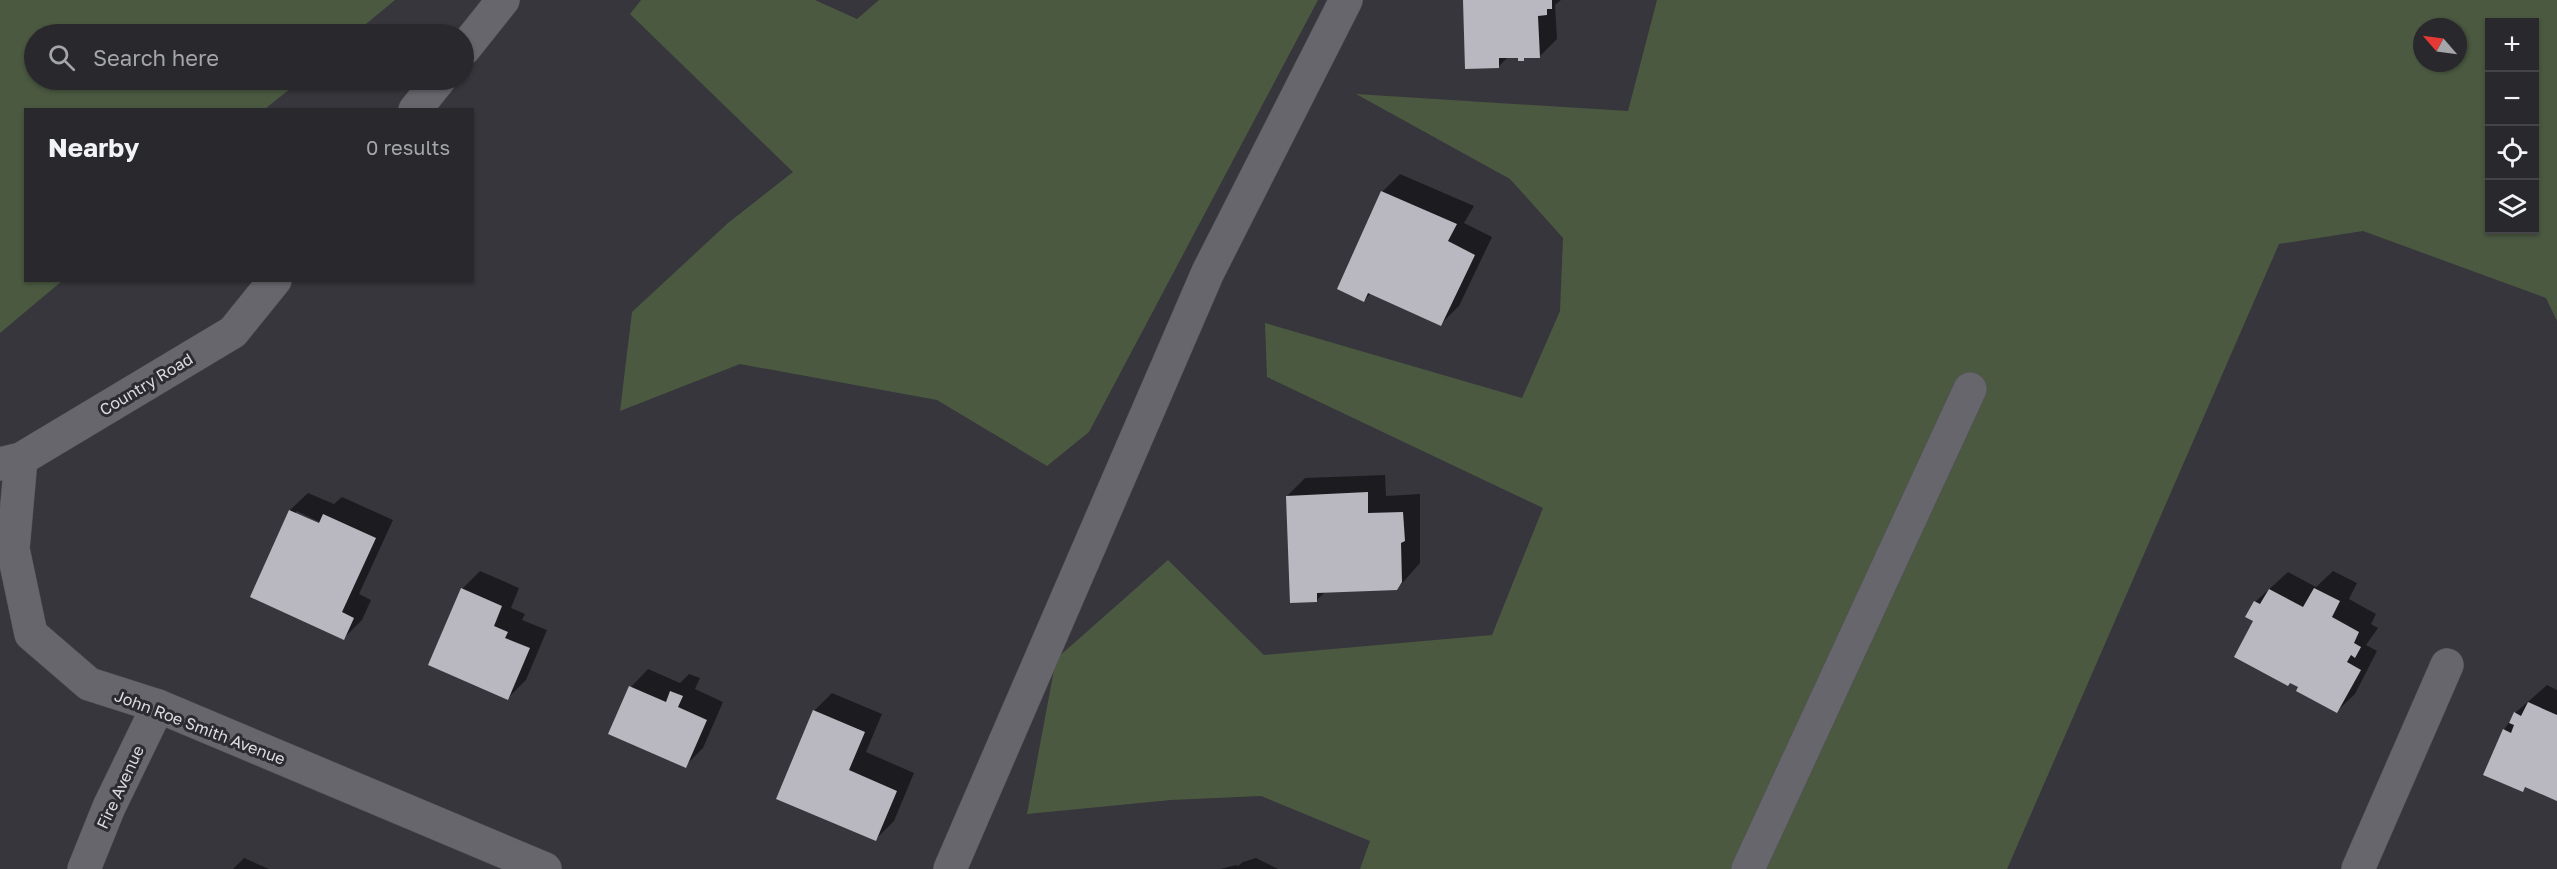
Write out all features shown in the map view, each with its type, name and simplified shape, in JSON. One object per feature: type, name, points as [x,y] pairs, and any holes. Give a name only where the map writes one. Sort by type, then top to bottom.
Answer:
[{"type":"street","points":[[474,36],[503,0]]},
{"type":"street","points":[[950,869],[1208,272],[1346,0]]},
{"type":"street","points":[[417,108],[431,90]]},
{"type":"street","name":"Country Road","points":[[10,461],[233,332],[273,282]]},
{"type":"street","points":[[1748,869],[1970,389]]},
{"type":"street","name":"John Roe Smith Avenue","points":[[10,461],[13,549],[32,634],[89,684],[158,706],[545,869]]},
{"type":"street","points":[[2358,869],[2447,665]]},
{"type":"street","name":"Fire Avenue","points":[[84,869],[109,807],[158,706]]},
{"type":"green space","points":[[0,0],[395,0],[366,24],[24,24],[24,90],[289,90],[266,108],[24,108],[24,282],[61,282],[0,333]]},
{"type":"green space","points":[[641,0],[815,0],[857,19],[879,0],[1318,0],[1089,432],[1047,466],[937,400],[740,364],[620,411],[632,312],[728,223],[793,172],[630,14]]},
{"type":"green space","points":[[1657,0],[2557,0],[2557,321],[2546,298],[2363,231],[2279,244],[2007,869],[1360,869],[1370,841],[1261,796],[1171,800],[1027,814],[1056,659],[1168,560],[1264,655],[1492,635],[1543,508],[1267,377],[1265,323],[1522,398],[1560,311],[1563,238],[1510,179],[1356,94],[1628,111]]},
{"type":"building","points":[[1463,0],[1552,0],[1552,9],[1547,9],[1547,15],[1538,16],[1540,58],[1524,58],[1524,61],[1518,61],[1518,58],[1499,58],[1499,68],[1465,69]]},
{"type":"building","points":[[1381,191],[1457,224],[1448,241],[1475,255],[1441,326],[1368,293],[1364,302],[1337,289]]},
{"type":"building","points":[[1368,492],[1368,513],[1403,512],[1405,541],[1401,543],[1402,582],[1397,590],[1317,593],[1317,602],[1290,603],[1286,496]]},
{"type":"building","points":[[289,510],[319,523],[323,514],[376,538],[342,612],[354,618],[344,640],[250,597]]},
{"type":"building","points":[[461,588],[502,606],[494,626],[508,632],[505,638],[530,648],[508,700],[428,665]]},
{"type":"building","points":[[2314,588],[2340,601],[2332,617],[2359,632],[2354,643],[2361,647],[2355,658],[2351,655],[2347,662],[2361,670],[2337,713],[2296,691],[2298,687],[2290,683],[2288,686],[2234,657],[2253,621],[2245,617],[2254,601],[2260,604],[2269,589],[2303,607]]},
{"type":"building","points":[[629,686],[666,702],[670,691],[683,696],[678,707],[707,720],[686,768],[608,734]]},
{"type":"building","points":[[2528,702],[2557,715],[2557,801],[2525,787],[2523,792],[2483,775],[2503,729],[2511,733],[2514,725],[2509,723],[2514,712],[2521,716]]},
{"type":"building","points":[[813,710],[865,732],[849,770],[897,791],[876,841],[776,799]]}]
